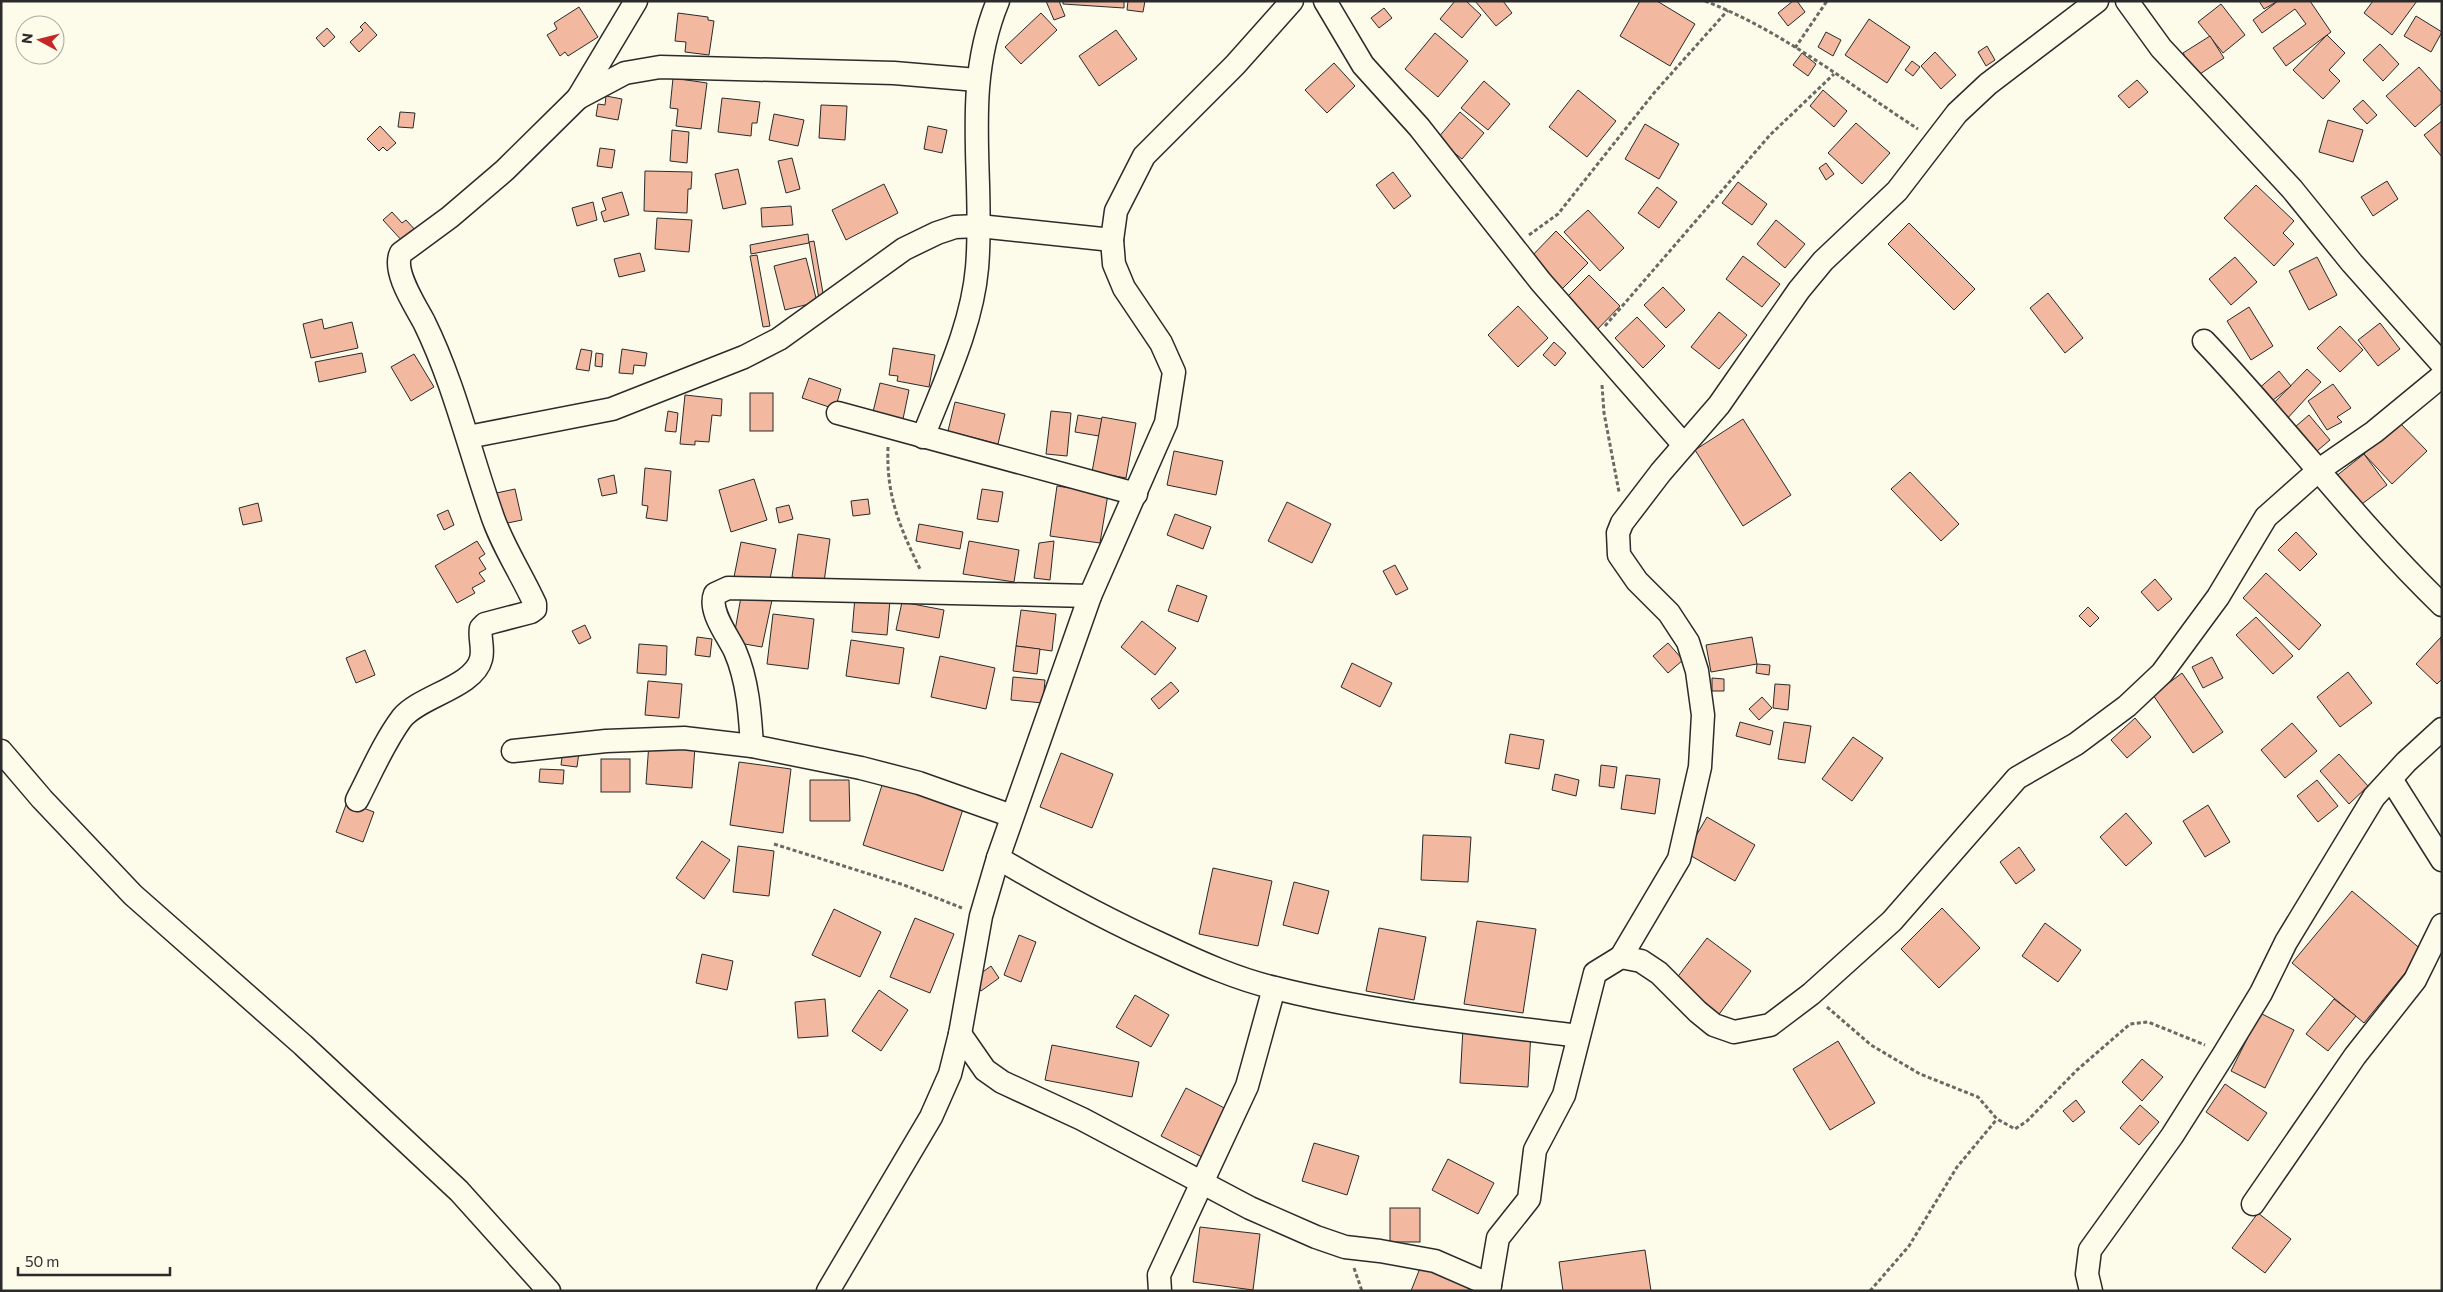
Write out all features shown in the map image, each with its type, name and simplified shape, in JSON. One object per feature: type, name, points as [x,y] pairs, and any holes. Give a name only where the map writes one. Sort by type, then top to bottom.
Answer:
[{"type":"street","points":[[357,800],[402,719],[428,699],[451,688],[472,673],[481,660],[481,628],[485,624],[535,609],[530,591],[491,514],[468,437],[433,340],[401,275],[398,259],[401,253],[450,217],[505,170],[578,98],[636,1]]},
{"type":"street","points":[[923,437],[965,324],[977,269],[979,226],[975,147],[977,80],[998,1]]},
{"type":"street","points":[[828,1291],[931,1117],[950,1074],[960,1034],[981,916],[998,858],[1090,596],[1166,423],[1174,372],[1161,343],[1124,288],[1114,264],[1112,240],[1116,211],[1144,156],[1236,65],[1292,1]]},
{"type":"street","points":[[1325,1],[1363,65],[1419,127],[1513,247],[1596,347],[1684,445]]},
{"type":"street","points":[[960,1034],[985,1070],[1002,1082],[1082,1119],[1250,1208],[1316,1237],[1346,1247],[1436,1261],[1489,1288],[1498,1238],[1529,1199],[1535,1150],[1564,1095],[1596,973],[1621,957],[1679,859],[1700,767],[1703,715],[1698,671],[1688,642],[1669,613],[1637,581],[1619,555],[1618,533],[1622,522],[1719,405],[1805,283],[1830,254],[1897,191],[1956,114],[1988,84],[2097,1]]},
{"type":"street","points":[[2127,1],[2161,48],[2292,189],[2352,263],[2442,364]]},
{"type":"street","points":[[578,98],[625,73],[660,67],[894,73],[977,80]]},
{"type":"street","points":[[468,437],[612,409],[704,374],[779,339],[904,249],[937,233],[955,227],[979,226],[1112,240]]},
{"type":"street","points":[[2204,341],[2319,470],[2361,521],[2442,605]]},
{"type":"street","points":[[1621,957],[1641,961],[1653,969],[1714,1025],[1734,1032],[1770,1025],[1811,994],[1892,920],[2017,778],[2076,744],[2127,706],[2162,673],[2218,597],[2266,517],[2319,470],[2374,432],[2442,376]]},
{"type":"street","points":[[838,413],[1136,494]]},
{"type":"street","points":[[752,746],[749,698],[736,653],[718,617],[714,604],[715,594],[728,588],[1090,596]]},
{"type":"street","points":[[2091,1291],[2086,1274],[2090,1250],[2172,1136],[2224,1054],[2261,993],[2286,942],[2356,824],[2374,797],[2406,762],[2442,729]]},
{"type":"street","points":[[513,751],[606,740],[684,738],[752,746],[861,768],[919,783],[1012,816]]},
{"type":"street","points":[[1,751],[42,799],[133,895],[303,1045],[459,1191],[549,1291]]},
{"type":"street","points":[[2391,779],[2442,860]]},
{"type":"street","points":[[998,858],[1072,901],[1216,970],[1274,988],[1384,1008],[1578,1036]]},
{"type":"street","points":[[2253,1204],[2355,1056],[2415,980],[2442,925]]},
{"type":"street","points":[[1160,1291],[1159,1275],[1247,1086],[1274,988]]},
{"type":"path","points":[[1705,1],[1728,10],[1795,48],[1935,140]]},
{"type":"path","points":[[1795,48],[1827,1]]},
{"type":"path","points":[[1513,247],[1558,214],[1654,93],[1728,10]]},
{"type":"path","points":[[1622,522],[1620,493],[1604,413],[1596,347],[1770,135],[1834,74]]},
{"type":"path","points":[[889,427],[888,485],[893,508],[930,592]]},
{"type":"path","points":[[774,844],[904,885],[981,916]]},
{"type":"path","points":[[1811,994],[1871,1044],[1920,1074],[1978,1097],[1997,1119],[2015,1130],[2027,1121],[2077,1070],[2130,1024],[2148,1022],[2224,1054]]},
{"type":"path","points":[[1870,1291],[1909,1246],[1957,1168],[1997,1119]]},
{"type":"building","points":[[1046,1],[1059,1],[1065,16],[1054,20]]},
{"type":"building","points":[[1063,1],[1124,1],[1124,8],[1063,4]]},
{"type":"building","points":[[1128,1],[1145,1],[1143,12],[1127,10]]},
{"type":"building","points":[[1455,1],[1466,1],[1481,15],[1462,38],[1440,19]]},
{"type":"building","points":[[1475,1],[1503,1],[1512,13],[1496,26]]},
{"type":"building","points":[[1640,1],[1657,1],[1695,24],[1670,66],[1620,36]]},
{"type":"building","points":[[1793,1],[1797,1],[1805,12],[1788,26],[1778,13]]},
{"type":"building","points":[[2259,1],[2278,1],[2264,9]]},
{"type":"building","points":[[2278,1],[2310,1],[2331,32],[2286,66],[2273,48],[2306,24],[2295,9],[2262,33],[2253,20]]},
{"type":"building","points":[[2373,1],[2417,1],[2392,35],[2364,13]]},
{"type":"building","points":[[2221,4],[2245,35],[2223,53],[2198,22]]},
{"type":"building","points":[[579,7],[598,37],[568,56],[565,52],[560,56],[547,35],[557,29],[554,23]]},
{"type":"building","points":[[1384,8],[1392,18],[1379,28],[1371,18]]},
{"type":"building","points":[[678,13],[708,17],[708,20],[714,21],[709,55],[685,52],[686,42],[675,41]]},
{"type":"building","points":[[1041,13],[1057,30],[1021,64],[1005,47]]},
{"type":"building","points":[[2416,16],[2442,32],[2431,52],[2404,36]]},
{"type":"building","points":[[1869,19],[1910,47],[1887,83],[1845,55]]},
{"type":"building","points":[[365,22],[377,35],[359,52],[350,42],[363,30],[360,27]]},
{"type":"building","points":[[327,28],[335,37],[324,47],[316,38]]},
{"type":"building","points":[[1116,30],[1137,59],[1099,86],[1079,56]]},
{"type":"building","points":[[1826,32],[1841,40],[1833,56],[1818,47]]},
{"type":"building","points":[[1435,33],[1468,61],[1438,97],[1405,69]]},
{"type":"building","points":[[2327,35],[2345,53],[2329,70],[2340,81],[2323,99],[2293,70]]},
{"type":"building","points":[[2210,36],[2224,58],[2197,76],[2183,53]]},
{"type":"building","points":[[2380,44],[2399,64],[2383,81],[2363,60]]},
{"type":"building","points":[[1987,46],[1995,60],[1986,66],[1978,52]]},
{"type":"building","points":[[1935,52],[1956,75],[1941,89],[1921,66]]},
{"type":"building","points":[[1802,53],[1816,64],[1808,76],[1793,65]]},
{"type":"building","points":[[1912,61],[1920,67],[1913,76],[1905,70]]},
{"type":"building","points":[[1334,63],[1355,86],[1327,113],[1305,90]]},
{"type":"building","points":[[2419,67],[2442,93],[2442,103],[2415,127],[2386,96]]},
{"type":"building","points":[[673,78],[707,83],[701,129],[676,126],[678,109],[670,108]]},
{"type":"building","points":[[2137,80],[2148,92],[2129,108],[2118,96]]},
{"type":"building","points":[[1484,81],[1510,104],[1488,130],[1461,108]]},
{"type":"building","points":[[1578,90],[1616,121],[1587,157],[1549,127]]},
{"type":"building","points":[[1823,90],[1847,111],[1834,127],[1810,106]]},
{"type":"building","points":[[606,96],[622,99],[618,120],[596,116],[598,104],[605,105]]},
{"type":"building","points":[[722,98],[760,102],[757,123],[752,123],[751,136],[718,132]]},
{"type":"building","points":[[2363,100],[2377,115],[2367,124],[2353,109]]},
{"type":"building","points":[[821,105],[847,106],[845,140],[819,138]]},
{"type":"building","points":[[400,112],[415,113],[413,128],[398,127]]},
{"type":"building","points":[[1460,112],[1484,133],[1462,159],[1437,139]]},
{"type":"building","points":[[774,114],[804,120],[798,146],[769,140]]},
{"type":"building","points":[[2328,120],[2363,130],[2353,162],[2319,152]]},
{"type":"building","points":[[2442,121],[2442,157],[2424,135]]},
{"type":"building","points":[[1856,123],[1890,153],[1862,184],[1828,153]]},
{"type":"building","points":[[1645,124],[1679,144],[1659,179],[1625,159]]},
{"type":"building","points":[[380,126],[396,143],[387,151],[383,147],[379,151],[367,139]]},
{"type":"building","points":[[928,126],[947,130],[942,153],[924,149]]},
{"type":"building","points":[[672,130],[689,132],[687,163],[670,161]]},
{"type":"building","points":[[600,148],[615,150],[612,168],[597,166]]},
{"type":"building","points":[[792,158],[800,189],[786,193],[778,161]]},
{"type":"building","points":[[1826,163],[1834,174],[1826,180],[1819,168]]},
{"type":"building","points":[[738,169],[746,204],[723,209],[715,174]]},
{"type":"building","points":[[645,171],[692,172],[691,189],[688,189],[687,213],[644,211]]},
{"type":"building","points":[[1393,172],[1411,196],[1394,209],[1376,185]]},
{"type":"building","points":[[2387,181],[2398,199],[2373,216],[2361,197]]},
{"type":"building","points":[[1738,182],[1767,204],[1752,225],[1722,203]]},
{"type":"building","points":[[884,184],[898,213],[846,240],[832,210]]},
{"type":"building","points":[[2256,185],[2294,221],[2283,233],[2294,244],[2274,266],[2224,218]]},
{"type":"building","points":[[1657,187],[1677,202],[1659,228],[1638,213]]},
{"type":"building","points":[[622,192],[629,215],[604,222],[601,212],[606,210],[602,198]]},
{"type":"building","points":[[593,202],[597,220],[577,226],[572,208]]},
{"type":"building","points":[[791,206],[793,225],[762,227],[761,208]]},
{"type":"building","points":[[1588,210],[1624,248],[1600,271],[1564,232]]},
{"type":"building","points":[[392,212],[402,223],[406,220],[417,232],[404,243],[383,220]]},
{"type":"building","points":[[657,218],[692,220],[689,252],[655,249]]},
{"type":"building","points":[[1776,220],[1805,244],[1785,268],[1757,244]]},
{"type":"building","points":[[1909,223],[1975,289],[1954,310],[1888,244]]},
{"type":"building","points":[[1556,231],[1588,263],[1560,291],[1529,259]]},
{"type":"building","points":[[808,234],[809,243],[751,254],[750,245]]},
{"type":"building","points":[[814,241],[824,299],[819,299],[809,242]]},
{"type":"building","points":[[640,253],[645,271],[619,277],[614,259]]},
{"type":"building","points":[[757,255],[770,326],[763,327],[750,256]]},
{"type":"building","points":[[1743,256],[1780,284],[1762,307],[1726,279]]},
{"type":"building","points":[[2235,257],[2257,282],[2231,305],[2209,279]]},
{"type":"building","points":[[2317,257],[2337,295],[2309,310],[2289,271]]},
{"type":"building","points":[[806,258],[817,302],[785,310],[774,266]]},
{"type":"building","points":[[1589,275],[1620,306],[1594,333],[1563,301]]},
{"type":"building","points":[[1663,287],[1685,310],[1666,328],[1644,305]]},
{"type":"building","points":[[2048,293],[2083,338],[2065,353],[2030,308]]},
{"type":"building","points":[[1518,306],[1548,338],[1518,367],[1488,335]]},
{"type":"building","points":[[2249,307],[2273,346],[2251,360],[2227,321]]},
{"type":"building","points":[[1719,312],[1747,335],[1719,369],[1691,347]]},
{"type":"building","points":[[1637,317],[1665,346],[1643,368],[1615,338]]},
{"type":"building","points":[[322,319],[324,329],[352,322],[358,348],[311,358],[303,324]]},
{"type":"building","points":[[2380,323],[2400,349],[2378,366],[2358,340]]},
{"type":"building","points":[[2340,326],[2363,350],[2340,372],[2317,348]]},
{"type":"building","points":[[1554,342],[1566,353],[1555,366],[1543,355]]},
{"type":"building","points":[[893,348],[935,355],[929,387],[897,381],[898,376],[889,375]]},
{"type":"building","points":[[581,349],[592,351],[589,371],[576,369]]},
{"type":"building","points":[[622,349],[647,353],[645,366],[634,365],[633,374],[619,373]]},
{"type":"building","points":[[362,353],[366,372],[319,382],[315,362]]},
{"type":"building","points":[[596,353],[603,354],[602,367],[595,366]]},
{"type":"building","points":[[414,354],[434,387],[411,401],[391,367]]},
{"type":"building","points":[[2307,369],[2321,382],[2285,421],[2270,407]]},
{"type":"building","points":[[2279,371],[2291,386],[2268,404],[2257,390]]},
{"type":"building","points":[[809,378],[841,389],[835,409],[802,398]]},
{"type":"building","points":[[880,383],[909,390],[903,419],[873,412]]},
{"type":"building","points":[[2333,384],[2351,408],[2337,417],[2342,422],[2327,430],[2308,401]]},
{"type":"building","points":[[750,393],[773,393],[773,431],[750,431]]},
{"type":"building","points":[[685,395],[722,399],[721,416],[712,415],[709,442],[695,441],[695,445],[680,444]]},
{"type":"building","points":[[955,402],[1005,414],[998,444],[948,431]]},
{"type":"building","points":[[668,411],[678,413],[676,432],[665,431]]},
{"type":"building","points":[[1051,411],[1071,413],[1067,456],[1046,454]]},
{"type":"building","points":[[1078,415],[1102,419],[1099,436],[1075,432]]},
{"type":"building","points":[[2309,415],[2330,440],[2317,451],[2295,427]]},
{"type":"building","points":[[1102,417],[1136,423],[1126,478],[1092,472]]},
{"type":"building","points":[[1743,419],[1791,495],[1743,526],[1695,450]]},
{"type":"building","points":[[2398,421],[2427,451],[2392,484],[2364,454]]},
{"type":"building","points":[[1174,451],[1223,461],[1216,495],[1167,485]]},
{"type":"building","points":[[2364,454],[2387,485],[2358,507],[2335,477]]},
{"type":"building","points":[[645,468],[671,471],[667,521],[646,518],[648,506],[642,505]]},
{"type":"building","points":[[1910,472],[1959,524],[1941,541],[1891,489]]},
{"type":"building","points":[[614,475],[617,493],[602,496],[598,479]]},
{"type":"building","points":[[754,479],[767,520],[731,532],[719,490]]},
{"type":"building","points":[[1057,486],[1108,494],[1100,543],[1050,536]]},
{"type":"building","points":[[515,489],[522,520],[498,525],[492,494]]},
{"type":"building","points":[[982,489],[1003,492],[998,522],[977,519]]},
{"type":"building","points":[[868,499],[870,514],[853,516],[851,501]]},
{"type":"building","points":[[1287,502],[1331,524],[1312,563],[1268,541]]},
{"type":"building","points":[[258,503],[262,521],[243,525],[239,508]]},
{"type":"building","points":[[789,505],[793,519],[779,523],[776,508]]},
{"type":"building","points":[[448,510],[454,525],[444,530],[437,515]]},
{"type":"building","points":[[1175,514],[1211,527],[1203,549],[1167,535]]},
{"type":"building","points":[[919,524],[963,532],[960,549],[916,541]]},
{"type":"building","points":[[2296,532],[2317,554],[2300,571],[2278,550]]},
{"type":"building","points":[[798,534],[830,539],[824,582],[792,577]]},
{"type":"building","points":[[477,541],[485,554],[479,558],[486,569],[479,573],[485,581],[472,588],[475,593],[457,603],[435,566]]},
{"type":"building","points":[[969,541],[1019,550],[1014,582],[963,574]]},
{"type":"building","points":[[1054,541],[1050,580],[1034,578],[1039,543]]},
{"type":"building","points":[[741,542],[776,549],[769,584],[734,577]]},
{"type":"building","points":[[1395,565],[1408,589],[1396,595],[1383,571]]},
{"type":"building","points":[[2266,573],[2321,625],[2299,650],[2243,598]]},
{"type":"building","points":[[2155,579],[2172,599],[2158,611],[2141,592]]},
{"type":"building","points":[[1177,585],[1207,596],[1198,622],[1168,611]]},
{"type":"building","points":[[742,591],[772,600],[762,647],[733,642]]},
{"type":"building","points":[[855,597],[890,600],[887,635],[852,632]]},
{"type":"building","points":[[902,602],[944,610],[939,638],[896,630]]},
{"type":"building","points":[[2088,607],[2099,618],[2090,627],[2079,616]]},
{"type":"building","points":[[1021,610],[1056,614],[1052,651],[1016,646]]},
{"type":"building","points":[[773,614],[814,619],[808,669],[767,664]]},
{"type":"building","points":[[2256,617],[2293,656],[2273,674],[2236,635]]},
{"type":"building","points":[[1142,621],[1176,648],[1155,675],[1121,647]]},
{"type":"building","points":[[585,625],[591,638],[579,644],[572,631]]},
{"type":"building","points":[[697,637],[712,639],[710,657],[695,655]]},
{"type":"building","points":[[1752,637],[1757,664],[1711,672],[1706,645]]},
{"type":"building","points":[[2441,637],[2442,679],[2437,684],[2416,664]]},
{"type":"building","points":[[851,640],[904,648],[899,684],[846,676]]},
{"type":"building","points":[[1668,643],[1683,660],[1668,673],[1653,656]]},
{"type":"building","points":[[639,644],[667,646],[666,675],[637,673]]},
{"type":"building","points":[[1016,646],[1040,649],[1037,674],[1013,671]]},
{"type":"building","points":[[365,650],[375,675],[356,683],[346,658]]},
{"type":"building","points":[[940,656],[995,668],[986,709],[931,697]]},
{"type":"building","points":[[2212,657],[2223,678],[2203,688],[2192,667]]},
{"type":"building","points":[[1352,663],[1392,683],[1380,707],[1341,687]]},
{"type":"building","points":[[1757,664],[1770,665],[1769,675],[1756,673]]},
{"type":"building","points":[[2348,672],[2372,703],[2340,727],[2317,697]]},
{"type":"building","points":[[2182,673],[2223,732],[2193,753],[2153,695]]},
{"type":"building","points":[[1013,677],[1045,680],[1043,703],[1011,700]]},
{"type":"building","points":[[1712,678],[1724,679],[1724,691],[1712,691]]},
{"type":"building","points":[[648,681],[682,684],[679,718],[645,715]]},
{"type":"building","points":[[1171,682],[1179,691],[1159,709],[1151,699]]},
{"type":"building","points":[[1775,684],[1790,685],[1788,710],[1773,708]]},
{"type":"building","points":[[1762,697],[1772,708],[1759,720],[1749,709]]},
{"type":"building","points":[[2135,718],[2151,737],[2127,758],[2111,740]]},
{"type":"building","points":[[1740,722],[1773,731],[1770,745],[1736,736]]},
{"type":"building","points":[[1784,722],[1811,726],[1805,763],[1778,759]]},
{"type":"building","points":[[2292,723],[2317,751],[2285,778],[2261,750]]},
{"type":"building","points":[[1510,734],[1544,740],[1539,769],[1505,763]]},
{"type":"building","points":[[1853,737],[1883,758],[1852,801],[1822,779]]},
{"type":"building","points":[[649,743],[695,747],[692,788],[646,784]]},
{"type":"building","points":[[563,750],[579,752],[577,767],[561,765]]},
{"type":"building","points":[[1061,753],[1113,774],[1092,828],[1040,807]]},
{"type":"building","points":[[2339,754],[2368,786],[2349,804],[2320,771]]},
{"type":"building","points":[[601,759],[630,759],[630,792],[601,792]]},
{"type":"building","points":[[739,762],[791,769],[783,833],[730,825]]},
{"type":"building","points":[[1601,765],[1617,767],[1614,788],[1599,786]]},
{"type":"building","points":[[540,769],[564,770],[563,784],[539,782]]},
{"type":"building","points":[[1555,774],[1579,780],[1576,796],[1552,790]]},
{"type":"building","points":[[1626,775],[1660,779],[1655,814],[1621,809]]},
{"type":"building","points":[[810,780],[849,780],[850,821],[810,821]]},
{"type":"building","points":[[2317,780],[2338,806],[2318,822],[2297,796]]},
{"type":"building","points":[[883,782],[963,809],[943,871],[863,845]]},
{"type":"building","points":[[347,802],[374,812],[363,842],[336,832]]},
{"type":"building","points":[[2208,805],[2230,842],[2205,857],[2183,821]]},
{"type":"building","points":[[2126,813],[2152,843],[2126,866],[2100,837]]},
{"type":"building","points":[[1707,817],[1755,845],[1735,881],[1686,853]]},
{"type":"building","points":[[1423,835],[1471,837],[1468,882],[1421,880]]},
{"type":"building","points":[[702,841],[730,860],[704,899],[676,878]]},
{"type":"building","points":[[738,846],[774,851],[769,896],[733,892]]},
{"type":"building","points":[[2019,847],[2035,870],[2016,884],[2000,862]]},
{"type":"building","points":[[1213,868],[1272,881],[1258,946],[1199,934]]},
{"type":"building","points":[[1294,882],[1329,891],[1318,934],[1283,925]]},
{"type":"building","points":[[2352,891],[2423,951],[2364,1023],[2292,963]]},
{"type":"building","points":[[1942,908],[1980,948],[1939,988],[1901,949]]},
{"type":"building","points":[[834,909],[881,932],[860,977],[812,955]]},
{"type":"building","points":[[915,918],[954,934],[930,993],[890,977]]},
{"type":"building","points":[[1477,921],[1536,929],[1523,1013],[1464,1004]]},
{"type":"building","points":[[2045,923],[2081,950],[2058,982],[2022,956]]},
{"type":"building","points":[[1379,928],[1426,937],[1414,1000],[1366,991]]},
{"type":"building","points":[[1019,935],[1036,942],[1021,982],[1004,975]]},
{"type":"building","points":[[1707,938],[1751,971],[1717,1017],[1673,983]]},
{"type":"building","points":[[702,954],[733,961],[727,990],[696,983]]},
{"type":"building","points":[[991,966],[999,978],[981,991],[973,979]]},
{"type":"building","points":[[879,990],[908,1010],[881,1051],[852,1031]]},
{"type":"building","points":[[1135,995],[1169,1015],[1151,1047],[1116,1027]]},
{"type":"building","points":[[825,999],[828,1036],[798,1038],[795,1002]]},
{"type":"building","points":[[2334,999],[2356,1016],[2328,1051],[2306,1034]]},
{"type":"building","points":[[2260,1013],[2294,1030],[2265,1088],[2231,1071]]},
{"type":"building","points":[[1463,1028],[1531,1031],[1528,1087],[1460,1083]]},
{"type":"building","points":[[1838,1041],[1875,1103],[1830,1130],[1793,1069]]},
{"type":"building","points":[[1052,1045],[1139,1062],[1132,1097],[1045,1080]]},
{"type":"building","points":[[2142,1059],[2163,1077],[2142,1101],[2122,1082]]},
{"type":"building","points":[[2225,1084],[2267,1113],[2248,1141],[2206,1112]]},
{"type":"building","points":[[1186,1088],[1232,1112],[1208,1160],[1161,1136]]},
{"type":"building","points":[[2076,1100],[2085,1112],[2073,1122],[2063,1111]]},
{"type":"building","points":[[2140,1105],[2159,1122],[2139,1145],[2120,1128]]},
{"type":"building","points":[[1314,1143],[1359,1156],[1347,1195],[1302,1181]]},
{"type":"building","points":[[1448,1159],[1494,1183],[1478,1214],[1432,1190]]},
{"type":"building","points":[[1390,1208],[1420,1208],[1420,1242],[1390,1242]]},
{"type":"building","points":[[2258,1213],[2291,1239],[2265,1273],[2232,1248]]},
{"type":"building","points":[[1200,1227],[1260,1234],[1253,1290],[1193,1282]]},
{"type":"building","points":[[1645,1250],[1651,1291],[1563,1291],[1559,1262]]},
{"type":"building","points":[[1422,1263],[1472,1283],[1468,1291],[1411,1291]]}]
